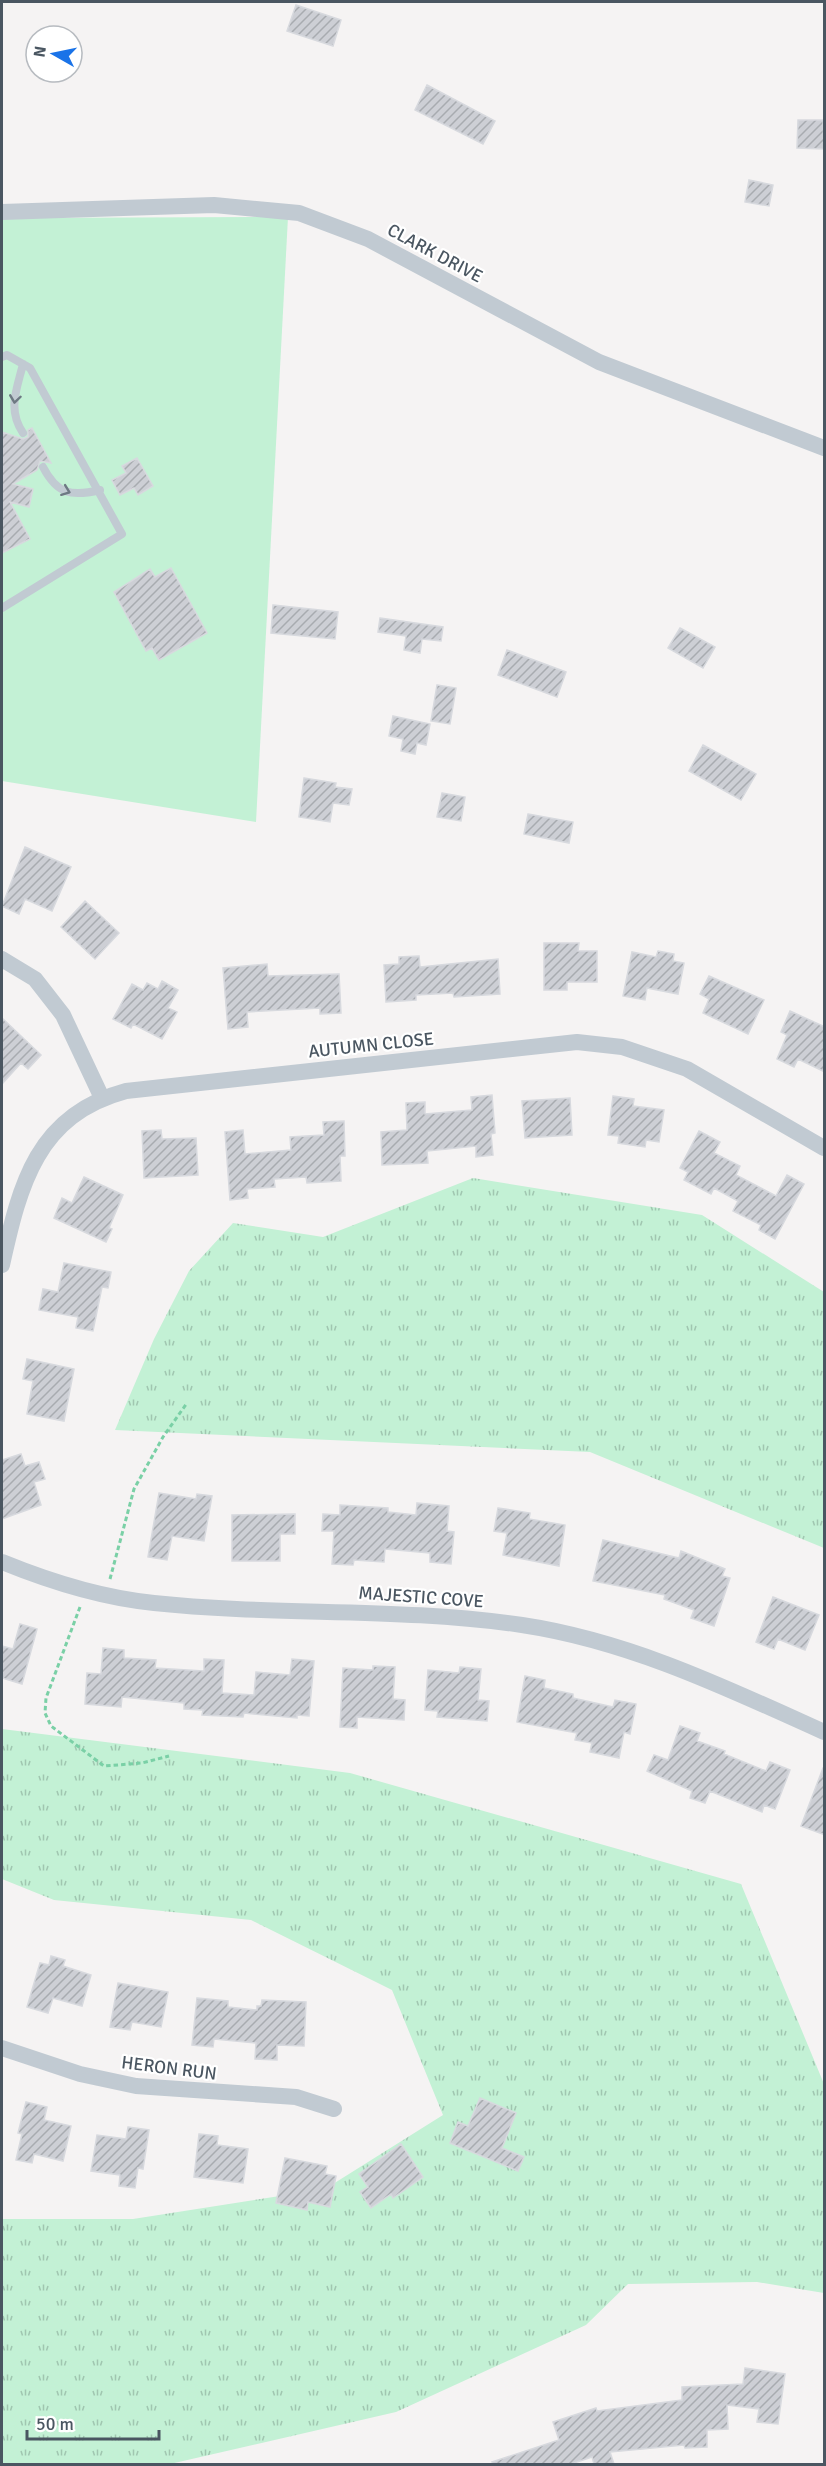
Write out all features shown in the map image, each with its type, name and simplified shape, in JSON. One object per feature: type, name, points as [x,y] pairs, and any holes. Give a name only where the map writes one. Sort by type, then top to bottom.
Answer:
[{"type":"street","name":"CLARK DRIVE","points":[[2,212],[214,205],[299,213],[368,239],[599,362],[825,448]]},
{"type":"street","points":[[2,959],[35,979],[63,1015],[102,1098]]},
{"type":"street","name":"AUTUMN CLOSE","points":[[2,1265],[18,1193],[33,1160],[61,1124],[102,1098],[126,1091],[577,1042],[622,1047],[687,1069],[825,1148]]},
{"type":"street","name":"MAJESTIC COVE","points":[[2,1562],[57,1584],[153,1604],[451,1617],[524,1625],[663,1661],[825,1732]]},
{"type":"street","name":"HERON RUN","points":[[2,2048],[80,2074],[136,2086],[296,2097],[334,2109]]},
{"type":"lane","points":[[2,357],[7,355],[30,368],[100,490],[122,534],[2,608]]},
{"type":"lane","points":[[23,364],[14,396],[13,414],[23,433]]},
{"type":"lane","points":[[43,467],[58,489],[78,495],[100,490]]},
{"type":"path","points":[[108,1585],[134,1489],[163,1437],[187,1403]]},
{"type":"path","points":[[82,1603],[46,1698],[45,1713],[51,1726],[104,1766],[142,1763],[169,1756]]},
{"type":"green space","points":[[288,217],[256,822],[2,781],[2,218]]},
{"type":"green space","points":[[473,1178],[702,1215],[824,1292],[824,1548],[590,1452],[115,1430],[154,1339],[189,1271],[233,1223],[323,1237]]},
{"type":"green space","points":[[2,1729],[350,1773],[741,1884],[824,2084],[824,2293],[757,2282],[628,2284],[586,2325],[396,2412],[170,2464],[2,2464],[2,2219],[133,2219],[325,2189],[443,2115],[392,1990],[251,1920],[54,1900],[2,1879]]},
{"type":"building","points":[[296,5],[341,20],[333,46],[287,31]]},
{"type":"building","points":[[427,85],[495,121],[483,144],[415,110]]},
{"type":"building","points":[[798,120],[823,120],[824,149],[797,148]]},
{"type":"building","points":[[749,180],[773,185],[769,206],[745,202]]},
{"type":"building","points":[[32,428],[51,463],[40,461],[37,470],[13,484],[33,489],[29,507],[10,502],[30,539],[2,553],[2,432],[23,439],[28,437],[28,430]]},
{"type":"building","points":[[137,458],[153,486],[138,495],[134,488],[120,495],[112,480],[126,473],[122,466]]},
{"type":"building","points":[[171,568],[207,633],[159,660],[152,648],[146,651],[114,592],[150,569],[155,577]]},
{"type":"building","points":[[273,605],[338,612],[335,639],[271,633]]},
{"type":"building","points":[[380,618],[443,627],[441,641],[422,639],[420,653],[404,650],[406,636],[378,632]]},
{"type":"building","points":[[680,628],[715,647],[703,668],[668,648]]},
{"type":"building","points":[[507,650],[566,672],[557,697],[498,675]]},
{"type":"building","points":[[437,685],[456,688],[450,724],[431,721]]},
{"type":"building","points":[[393,716],[430,724],[426,745],[417,743],[415,754],[401,751],[403,739],[389,736]]},
{"type":"building","points":[[703,745],[756,774],[741,800],[689,771]]},
{"type":"building","points":[[304,778],[336,783],[335,787],[352,789],[349,805],[333,803],[330,822],[299,817]]},
{"type":"building","points":[[442,793],[465,797],[461,821],[437,817]]},
{"type":"building","points":[[528,814],[573,822],[569,843],[524,834]]},
{"type":"building","points":[[25,847],[71,867],[52,911],[25,899],[19,914],[2,906]]},
{"type":"building","points":[[85,901],[119,933],[95,959],[61,927]]},
{"type":"building","points":[[544,943],[579,943],[578,951],[597,951],[597,982],[567,982],[567,990],[544,990]]},
{"type":"building","points":[[658,951],[674,954],[673,961],[684,963],[678,994],[647,988],[645,1000],[623,996],[632,952],[656,957]]},
{"type":"building","points":[[419,956],[420,967],[498,959],[500,994],[454,997],[453,993],[416,995],[416,1000],[386,1002],[384,965],[399,964],[399,957]]},
{"type":"building","points":[[267,964],[268,976],[339,974],[341,1013],[320,1014],[320,1008],[247,1012],[248,1027],[228,1029],[223,968]]},
{"type":"building","points":[[709,976],[764,1000],[748,1034],[703,1013],[709,999],[700,994]]},
{"type":"building","points":[[162,981],[178,990],[168,1008],[177,1012],[162,1039],[133,1024],[131,1028],[113,1019],[132,984],[143,990],[147,983],[158,989]]},
{"type":"building","points":[[790,1011],[825,1027],[825,1072],[798,1059],[794,1067],[777,1059],[787,1035],[781,1032]]},
{"type":"building","points":[[2,1018],[41,1055],[28,1069],[21,1063],[2,1084]]},
{"type":"building","points":[[492,1095],[495,1133],[491,1134],[493,1155],[476,1157],[476,1146],[427,1151],[428,1163],[382,1165],[381,1132],[407,1130],[406,1103],[425,1102],[425,1114],[472,1110],[471,1097]]},
{"type":"building","points":[[613,1096],[634,1099],[633,1106],[664,1110],[659,1142],[646,1140],[645,1147],[618,1143],[619,1136],[608,1135]]},
{"type":"building","points":[[570,1098],[572,1135],[525,1138],[522,1101]]},
{"type":"building","points":[[344,1121],[345,1156],[340,1156],[341,1181],[307,1183],[306,1177],[274,1179],[275,1187],[247,1189],[248,1198],[230,1200],[225,1132],[243,1130],[245,1154],[291,1150],[290,1137],[324,1135],[323,1122]]},
{"type":"building","points":[[161,1130],[162,1139],[196,1138],[198,1175],[144,1178],[142,1131]]},
{"type":"building","points":[[699,1131],[720,1142],[714,1153],[740,1166],[736,1175],[776,1196],[787,1175],[804,1184],[775,1239],[759,1230],[761,1225],[733,1211],[738,1201],[714,1188],[711,1194],[684,1180],[688,1172],[680,1168]]},
{"type":"building","points":[[84,1177],[123,1195],[109,1228],[112,1229],[106,1242],[54,1218],[62,1198],[72,1203]]},
{"type":"building","points":[[64,1263],[111,1272],[108,1288],[102,1287],[93,1331],[76,1328],[78,1317],[39,1310],[43,1289],[58,1292]]},
{"type":"building","points":[[27,1359],[74,1369],[64,1421],[27,1414],[33,1381],[23,1379]]},
{"type":"building","points":[[21,1454],[25,1466],[39,1462],[45,1479],[34,1482],[41,1505],[2,1519],[2,1460]]},
{"type":"building","points":[[159,1493],[196,1499],[197,1494],[212,1496],[204,1541],[172,1536],[167,1560],[148,1557]]},
{"type":"building","points":[[417,1503],[449,1506],[447,1531],[454,1532],[451,1564],[430,1562],[430,1553],[385,1549],[384,1562],[354,1560],[353,1565],[332,1564],[334,1531],[322,1531],[323,1514],[340,1515],[340,1505],[388,1508],[388,1512],[416,1515]]},
{"type":"building","points":[[498,1508],[530,1513],[529,1519],[565,1525],[559,1566],[503,1555],[507,1533],[494,1531]]},
{"type":"building","points":[[295,1514],[295,1534],[280,1534],[280,1561],[232,1561],[232,1515]]},
{"type":"building","points":[[603,1540],[679,1558],[681,1551],[725,1569],[722,1576],[730,1578],[714,1626],[691,1618],[694,1610],[664,1599],[665,1595],[593,1581]]},
{"type":"building","points":[[773,1597],[819,1615],[805,1650],[778,1639],[774,1649],[756,1642]]},
{"type":"building","points":[[20,1624],[37,1629],[22,1684],[2,1678],[2,1646],[13,1649]]},
{"type":"building","points":[[103,1648],[124,1650],[124,1658],[156,1660],[155,1668],[204,1671],[204,1659],[224,1660],[222,1693],[254,1695],[256,1672],[290,1675],[292,1659],[314,1661],[309,1716],[297,1715],[297,1718],[244,1713],[243,1717],[202,1715],[203,1710],[184,1709],[184,1703],[122,1697],[121,1707],[85,1704],[87,1673],[101,1674]]},
{"type":"building","points":[[373,1666],[395,1667],[393,1699],[405,1700],[404,1720],[357,1717],[357,1728],[340,1727],[343,1668],[373,1670]]},
{"type":"building","points":[[460,1667],[481,1669],[478,1700],[489,1701],[487,1721],[437,1717],[438,1711],[425,1710],[428,1670],[459,1673]]},
{"type":"building","points":[[525,1676],[545,1680],[544,1688],[573,1694],[573,1698],[613,1707],[615,1700],[636,1704],[630,1734],[624,1732],[619,1758],[590,1752],[592,1743],[575,1740],[577,1733],[517,1722]]},
{"type":"building","points":[[680,1726],[700,1733],[697,1741],[725,1751],[724,1754],[766,1771],[770,1762],[790,1770],[775,1809],[764,1805],[762,1812],[710,1791],[705,1803],[690,1798],[692,1791],[647,1771],[654,1755],[668,1760]]},
{"type":"building","points":[[823,1768],[825,1768],[825,1835],[801,1826]]},
{"type":"building","points":[[51,1956],[65,1960],[63,1966],[91,1975],[82,2006],[53,1998],[48,2013],[27,2007],[40,1963],[49,1965]]},
{"type":"building","points":[[118,1983],[168,1992],[161,2027],[132,2022],[130,2030],[110,2027]]},
{"type":"building","points":[[197,1998],[228,2001],[228,2007],[257,2010],[262,2000],[306,2002],[304,2046],[277,2045],[277,2060],[255,2059],[256,2043],[214,2039],[213,2047],[192,2045]]},
{"type":"building","points":[[480,2098],[516,2113],[502,2148],[524,2157],[518,2171],[450,2143],[458,2122],[468,2126]]},
{"type":"building","points":[[26,2102],[47,2107],[44,2120],[71,2126],[63,2161],[34,2154],[32,2163],[16,2160],[22,2134],[18,2133]]},
{"type":"building","points":[[128,2127],[149,2130],[143,2169],[138,2168],[135,2188],[119,2186],[120,2175],[91,2171],[97,2135],[126,2139]]},
{"type":"building","points":[[199,2134],[218,2136],[217,2145],[248,2149],[243,2183],[194,2177]]},
{"type":"building","points":[[401,2144],[423,2177],[393,2198],[391,2194],[371,2208],[360,2192],[368,2187],[359,2174]]},
{"type":"building","points":[[285,2158],[327,2166],[325,2174],[336,2176],[330,2207],[308,2202],[307,2210],[276,2203]]},
{"type":"building","points":[[745,2368],[785,2374],[778,2424],[757,2422],[759,2409],[727,2405],[728,2429],[707,2430],[707,2447],[685,2448],[684,2445],[610,2452],[614,2464],[594,2464],[592,2457],[571,2464],[493,2464],[492,2462],[559,2440],[553,2422],[596,2408],[597,2411],[682,2400],[682,2387],[743,2384]]}]
